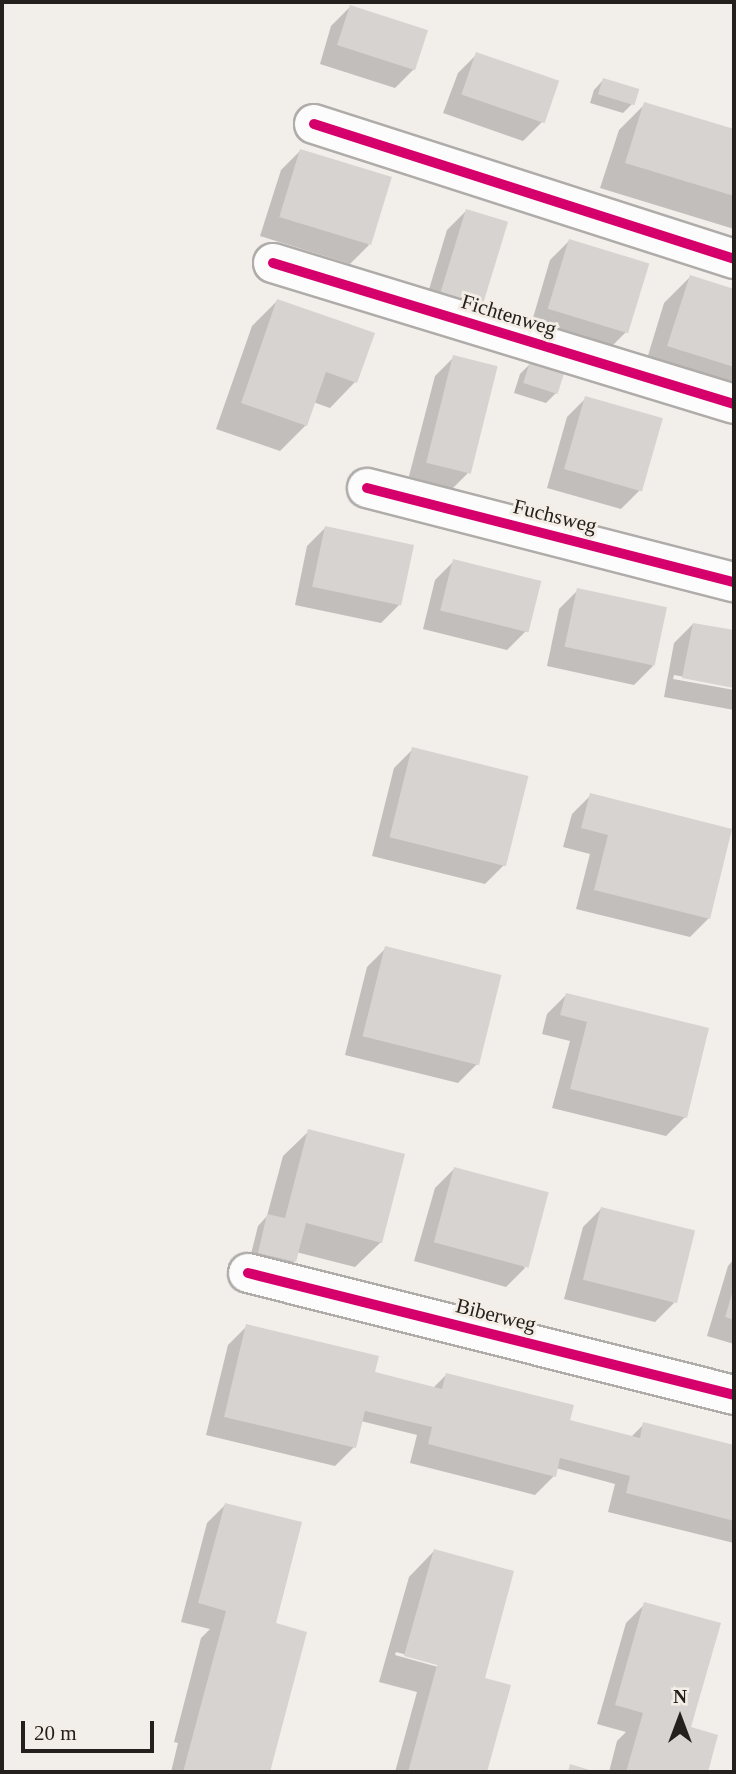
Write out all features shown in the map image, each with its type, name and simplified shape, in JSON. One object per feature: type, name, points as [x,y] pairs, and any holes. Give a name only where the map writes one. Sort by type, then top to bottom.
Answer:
[{"type":"street","points":[[314,124],[734,258]]},
{"type":"street","name":"Fichtenweg","points":[[273,263],[734,404]]},
{"type":"street","name":"Fuchsweg","points":[[366,488],[734,582]]},
{"type":"street","name":"Biberweg","points":[[248,1273],[734,1395]]},
{"type":"building","points":[[350,5],[428,30],[415,70],[337,45]]},
{"type":"building","points":[[476,52],[559,81],[545,123],[461,95]]},
{"type":"building","points":[[603,78],[639,89],[634,105],[598,94]]},
{"type":"building","points":[[644,102],[734,129],[734,196],[625,163]]},
{"type":"building","points":[[300,149],[392,177],[371,245],[279,217]]},
{"type":"building","points":[[466,209],[508,222],[481,310],[439,297]]},
{"type":"building","points":[[569,239],[649,264],[628,333],[548,309]]},
{"type":"building","points":[[690,275],[734,289],[734,367],[667,346]]},
{"type":"building","points":[[277,299],[375,333],[357,383],[326,372],[307,426],[241,403]]},
{"type":"building","points":[[453,355],[498,366],[471,474],[426,463]]},
{"type":"building","points":[[530,362],[564,373],[557,394],[523,383]]},
{"type":"building","points":[[585,396],[663,418],[642,491],[564,469]]},
{"type":"building","points":[[325,526],[414,545],[401,606],[312,587]]},
{"type":"building","points":[[453,559],[541,581],[528,632],[440,610]]},
{"type":"building","points":[[577,588],[667,607],[655,666],[565,647]]},
{"type":"building","points":[[693,623],[734,630],[734,688],[682,678]]},
{"type":"building","points":[[412,747],[528,776],[506,866],[390,837]]},
{"type":"building","points":[[590,793],[732,829],[710,919],[594,890],[608,835],[581,828]]},
{"type":"building","points":[[385,946],[501,975],[479,1065],[363,1036]]},
{"type":"building","points":[[566,993],[709,1028],[687,1118],[570,1089],[587,1022],[560,1015]]},
{"type":"building","points":[[308,1129],[405,1154],[382,1243],[306,1223],[296,1262],[258,1253],[267,1214],[285,1218]]},
{"type":"building","points":[[454,1167],[549,1192],[528,1268],[434,1242]]},
{"type":"building","points":[[601,1207],[695,1230],[677,1303],[583,1280]]},
{"type":"building","points":[[734,1287],[734,1320],[725,1317]]},
{"type":"building","points":[[246,1324],[379,1356],[375,1372],[442,1389],[446,1373],[574,1405],[570,1420],[640,1438],[643,1422],[734,1445],[734,1521],[626,1493],[630,1476],[560,1458],[556,1477],[428,1444],[432,1427],[365,1411],[356,1448],[224,1417]]},
{"type":"building","points":[[225,1503],[302,1522],[276,1623],[307,1632],[270,1772],[183,1772],[226,1611],[198,1603]]},
{"type":"building","points":[[434,1549],[514,1571],[485,1678],[511,1685],[487,1772],[408,1772],[437,1665],[404,1656]]},
{"type":"building","points":[[644,1602],[721,1623],[691,1727],[718,1735],[708,1772],[626,1772],[643,1713],[615,1705]]},
{"type":"building","points":[[570,1764],[596,1772],[568,1772]]},
{"type":"cycle path","points":[[314,124],[734,259]]},
{"type":"cycle path","points":[[273,263],[734,404]]},
{"type":"cycle path","points":[[367,488],[734,582]]},
{"type":"cycle path","points":[[248,1273],[734,1395]]}]
